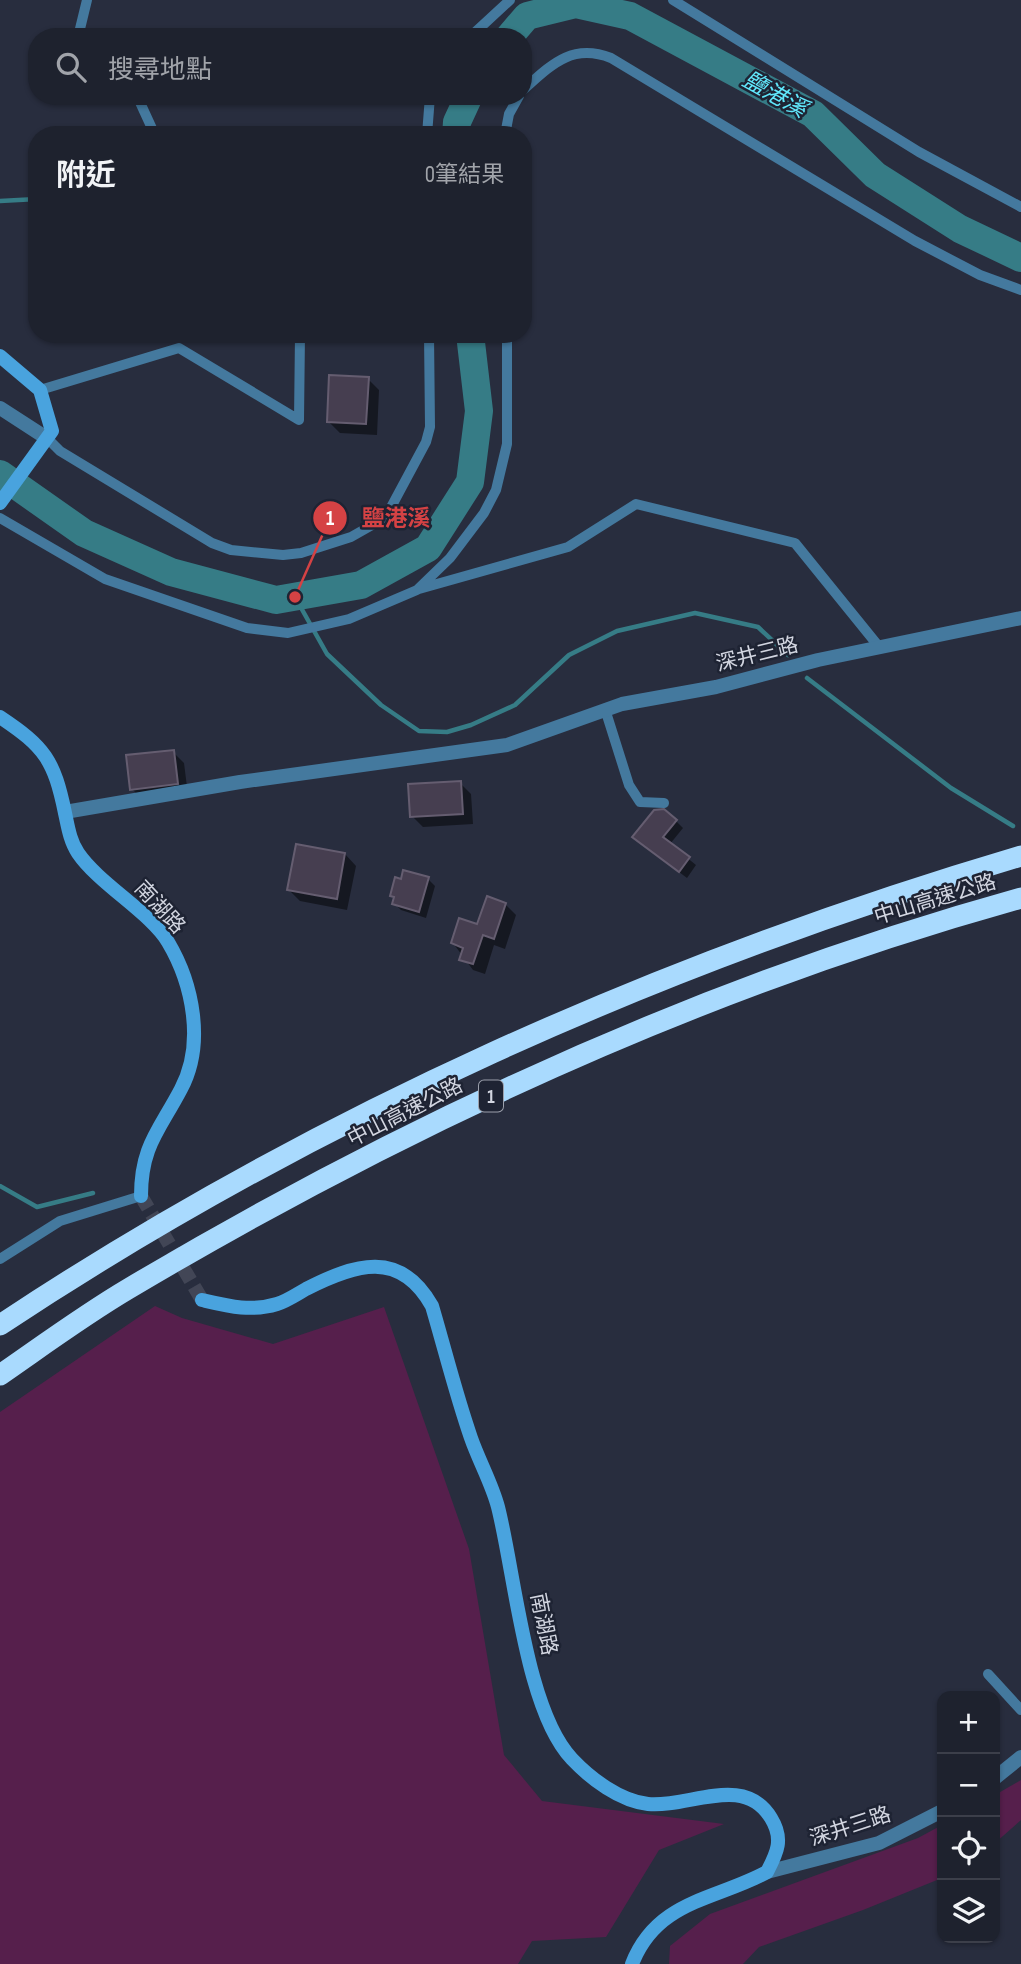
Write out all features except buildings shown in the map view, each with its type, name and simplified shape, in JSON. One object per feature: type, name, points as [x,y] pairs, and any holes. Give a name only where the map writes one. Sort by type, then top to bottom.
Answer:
[{"type":"highway","name":"中山高速公路","points":[[0,1325],[77,1274],[186,1210],[446,1074],[715,959],[1021,856]]},
{"type":"highway","name":"中山高速公路","points":[[0,1375],[136,1284],[261,1213],[461,1110],[556,1066],[702,1006],[862,948],[1021,898]]},
{"type":"street","points":[[0,356],[40,390],[52,431],[0,503]]},
{"type":"street","points":[[0,408],[48,439]]},
{"type":"street","name":"深井三路","points":[[65,812],[240,782],[507,745],[605,709],[1021,618]]},
{"type":"street","name":"南湖路","points":[[0,717],[34,740],[56,770],[69,834],[79,853],[167,939],[182,970],[191,1000],[191,1064],[181,1089],[158,1124],[141,1166],[141,1196]]},
{"type":"street","name":"南湖路","points":[[202,1300],[243,1310],[278,1304],[358,1266],[378,1265],[400,1272],[423,1290],[432,1306],[472,1440],[497,1504],[543,1709],[560,1745],[573,1760],[606,1786],[628,1799],[647,1804],[666,1804],[721,1794],[751,1799],[763,1807],[778,1834],[779,1848],[767,1872]]},
{"type":"street","points":[[1000,1774],[1021,1757]]},
{"type":"street","name":"深井三路","points":[[767,1872],[879,1843],[937,1814]]},
{"type":"street","points":[[632,1964],[640,1946],[667,1917],[703,1897],[767,1872]]},
{"type":"lane","points":[[80,28],[87,0]]},
{"type":"lane","points":[[480,28],[510,0]]},
{"type":"lane","points":[[673,0],[919,152],[1021,207]]},
{"type":"lane","points":[[532,83],[572,54],[594,52],[638,72],[915,241],[980,275],[1021,290]]},
{"type":"lane","points":[[141,105],[151,126]]},
{"type":"lane","points":[[428,126],[429,105]]},
{"type":"lane","points":[[507,126],[514,105]]},
{"type":"lane","points":[[40,390],[179,348],[299,420],[300,343]]},
{"type":"lane","points":[[48,439],[60,452],[212,543],[248,552],[301,553],[351,537],[381,520],[389,511],[429,435],[429,343]]},
{"type":"lane","points":[[417,590],[465,540],[496,490],[507,444],[507,343]]},
{"type":"lane","points":[[0,518],[104,579],[247,628],[288,633],[349,619],[417,590],[568,547],[636,504],[795,543],[880,648]]},
{"type":"lane","points":[[605,709],[629,785],[640,802],[664,803]]},
{"type":"lane","points":[[0,1259],[61,1220],[141,1196]]},
{"type":"lane","points":[[988,1674],[1021,1710]]},
{"type":"shaded area","points":[[155,1306],[182,1318],[273,1344],[384,1307],[469,1549],[504,1755],[542,1801],[724,1824],[659,1850],[606,1937],[532,1941],[518,1964],[0,1964],[0,1412]]},
{"type":"shaded area","points":[[1021,1780],[1021,1820],[1000,1839],[1000,1817],[1000,1792]]},
{"type":"shaded area","points":[[937,1828],[937,1880],[759,1947],[743,1964],[669,1964],[670,1946],[710,1914],[918,1838]]},
{"type":"waterway","name":"鹽港溪","points":[[517,28],[527,16],[576,4],[630,16],[813,114],[875,175],[960,229],[1021,258]]},
{"type":"waterway","name":"鹽港溪","points":[[457,126],[465,105]]},
{"type":"waterway","points":[[0,201],[28,199]]},
{"type":"waterway","name":"鹽港溪","points":[[0,474],[84,533],[171,572],[276,600],[361,585],[428,548],[470,482],[479,411],[471,343]]},
{"type":"waterway","name":"鹽港溪","points":[[0,480],[3,476]]},
{"type":"waterway","points":[[295,597],[327,654],[381,705],[419,731],[447,732],[471,725],[515,705],[569,655],[617,631],[695,613],[758,627],[788,655]]},
{"type":"waterway","points":[[807,678],[951,788],[1013,826]]},
{"type":"waterway","points":[[0,1186],[37,1207],[93,1193]]},
{"type":"tunnel","points":[[141,1196],[202,1300]]},
{"type":"place","name":"鹽港溪","points":[[295,597]]}]
